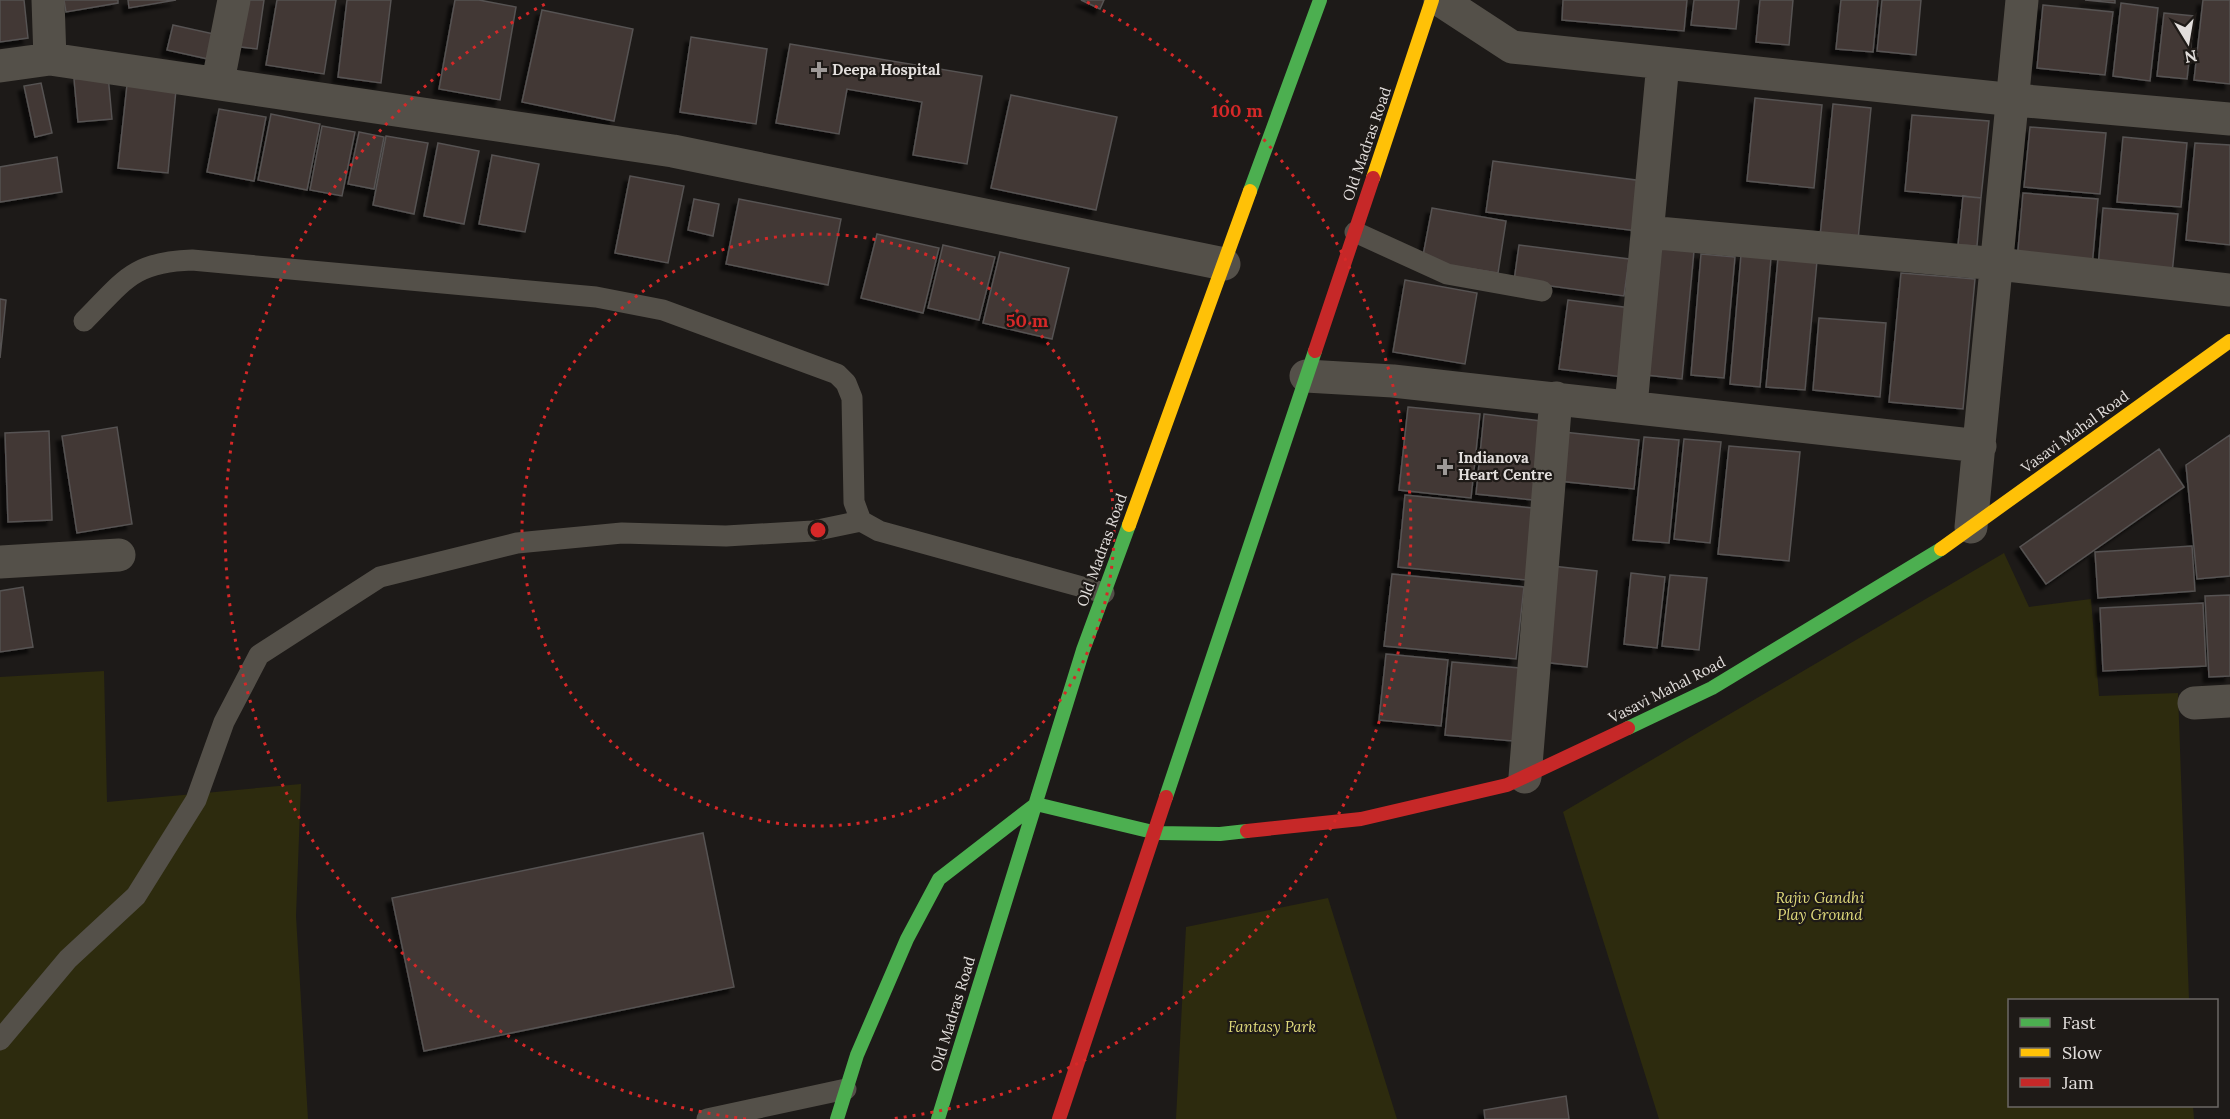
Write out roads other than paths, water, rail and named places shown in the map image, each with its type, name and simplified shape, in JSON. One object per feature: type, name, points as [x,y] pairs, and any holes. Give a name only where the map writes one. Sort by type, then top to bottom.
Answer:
[{"type":"main road","name":"Old Madras Road","points":[[938,1119],[1083,650],[1320,0]]},
{"type":"main road","name":"Old Madras Road","points":[[1059,1119],[1157,832],[1432,0]]},
{"type":"main road","name":"Vasavi Mahal Road","points":[[1035,804],[1157,832],[1220,834],[1361,819],[1507,785],[1713,688],[1955,540],[2230,341]]},
{"type":"main road","points":[[837,1119],[857,1055],[907,939],[939,879],[1035,804]]},
{"type":"street","points":[[48,0],[50,59]]},
{"type":"street","points":[[218,81],[234,0]]},
{"type":"street","points":[[1440,0],[1512,47],[2015,100],[2230,119]]},
{"type":"street","points":[[1971,527],[2015,100],[2022,0]]},
{"type":"street","points":[[0,66],[50,59],[218,81],[673,151],[1224,264]]},
{"type":"street","points":[[1631,406],[1663,63]]},
{"type":"street","points":[[1647,232],[1998,264],[2230,290]]},
{"type":"street","points":[[1306,376],[1393,381],[1980,446]]},
{"type":"street","points":[[1525,777],[1556,398]]},
{"type":"street","points":[[0,562],[119,555]]},
{"type":"street","points":[[2194,703],[2230,701]]},
{"type":"lane","points":[[1355,232],[1447,274],[1542,291]]},
{"type":"lane","points":[[84,321],[132,273],[162,261],[192,260],[596,297],[663,310],[837,374],[846,383],[852,398],[854,502],[861,521],[879,531],[1104,593]]},
{"type":"lane","points":[[0,1040],[68,959],[136,896],[196,800],[225,722],[259,654],[380,577],[517,543],[622,533],[726,536],[813,531],[861,521]]},
{"type":"lane","points":[[707,1119],[846,1089]]},
{"type":"place","name":"Deepa Hospital","points":[[819,70]]},
{"type":"place","name":"Indianova Heart Centre","points":[[1445,467]]},
{"type":"park label","name":"Rajiv Gandhi Play Ground","points":[[1820,906]]},
{"type":"park label","name":"Fantasy Park","points":[[1272,1027]]}]
